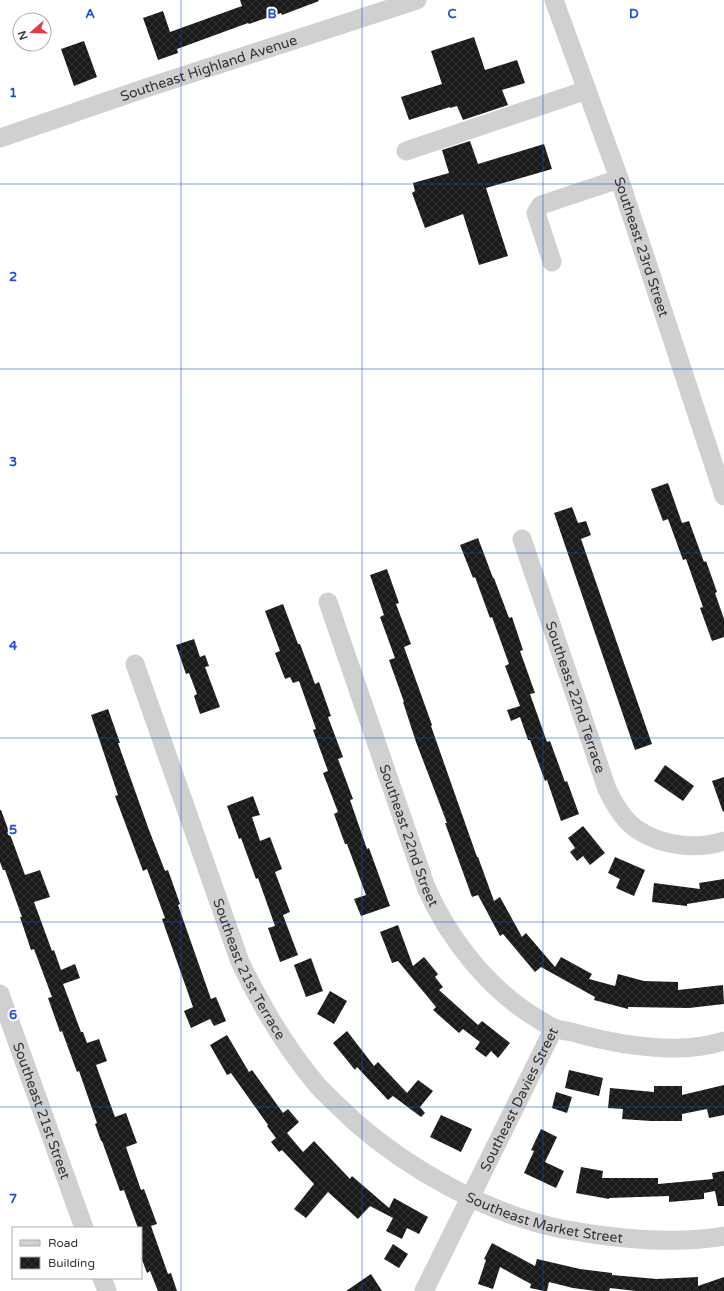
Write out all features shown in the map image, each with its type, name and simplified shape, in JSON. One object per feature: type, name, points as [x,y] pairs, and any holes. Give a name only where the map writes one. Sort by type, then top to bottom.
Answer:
[{"type":"street","name":"Southeast Highland Avenue","points":[[0,138],[153,86],[417,0]]},
{"type":"street","name":"Southeast 23rd Street","points":[[554,0],[619,178],[718,460],[724,496]]},
{"type":"street","points":[[406,151],[587,90]]},
{"type":"street","points":[[552,262],[536,213],[541,205],[619,178]]},
{"type":"street","name":"Southeast 22nd Terrace","points":[[522,539],[612,799],[625,819],[638,830],[653,838],[668,843],[688,846],[708,845],[724,841]]},
{"type":"street","name":"Southeast 22nd Street","points":[[328,602],[426,887],[441,917],[456,940],[484,974],[505,995],[528,1013],[554,1028]]},
{"type":"street","name":"Southeast 21st Terrace","points":[[135,664],[233,946],[256,995],[275,1028],[295,1058],[335,1104],[371,1135],[422,1171],[470,1197]]},
{"type":"street","name":"Southeast 21st Street","points":[[0,994],[84,1227]]},
{"type":"street","name":"Southeast Davies Street","points":[[470,1197],[554,1028],[600,1040],[664,1049],[711,1045],[724,1041]]},
{"type":"street","name":"Southeast Market Street","points":[[424,1291],[470,1197],[506,1212],[542,1224],[599,1236],[649,1241],[681,1241],[724,1236]]},
{"type":"street","points":[[102,1279],[107,1291]]},
{"type":"building","points":[[240,0],[319,1],[282,15],[281,13],[249,24],[248,23],[177,49],[178,53],[158,60],[143,18],[163,11],[170,32],[242,6]]},
{"type":"building","points":[[474,37],[485,70],[517,60],[525,83],[502,90],[508,105],[463,120],[457,106],[409,120],[401,97],[442,84],[431,51]]},
{"type":"building","points":[[84,41],[97,77],[74,86],[61,49]]},
{"type":"building","points":[[470,141],[478,164],[544,144],[552,169],[486,188],[508,256],[479,265],[463,214],[425,228],[412,193],[415,191],[413,183],[449,173],[442,150]]},
{"type":"building","points":[[668,483],[682,523],[689,521],[717,592],[715,593],[724,619],[724,637],[712,641],[700,608],[703,607],[686,559],[683,560],[668,519],[663,521],[651,489]]},
{"type":"building","points":[[572,507],[578,523],[586,521],[591,535],[581,539],[652,744],[635,750],[554,513]]},
{"type":"building","points":[[478,538],[509,618],[512,617],[523,650],[520,651],[535,693],[530,694],[547,742],[550,741],[579,814],[561,821],[547,780],[545,781],[520,717],[511,721],[507,710],[520,706],[505,666],[509,664],[492,617],[490,618],[475,577],[473,578],[460,545]]},
{"type":"building","points":[[387,569],[399,603],[396,604],[411,644],[404,647],[477,857],[494,901],[500,897],[522,937],[526,933],[555,967],[561,957],[592,974],[589,979],[615,986],[618,974],[644,981],[678,982],[678,990],[723,985],[724,1004],[689,1008],[628,1007],[628,1009],[594,1000],[595,997],[541,967],[535,972],[503,934],[500,936],[478,895],[472,897],[445,823],[447,823],[416,742],[389,660],[395,658],[380,617],[384,615],[370,575]]},
{"type":"building","points":[[283,604],[315,684],[319,682],[331,716],[328,717],[343,757],[338,759],[353,799],[350,800],[367,849],[369,848],[390,906],[361,916],[354,899],[366,895],[334,814],[338,812],[323,773],[328,771],[313,730],[316,729],[299,681],[293,683],[290,677],[285,679],[275,653],[280,651],[265,611]]},
{"type":"building","points":[[194,639],[200,657],[205,655],[209,666],[205,667],[220,707],[200,714],[194,696],[197,694],[189,673],[186,674],[176,645]]},
{"type":"building","points":[[108,709],[120,743],[118,743],[149,830],[165,871],[168,870],[180,904],[178,905],[211,999],[216,997],[226,1021],[214,1026],[210,1019],[191,1028],[184,1011],[193,1007],[162,919],[165,918],[147,869],[143,871],[115,796],[118,795],[91,715]]},
{"type":"building","points":[[665,765],[694,786],[683,801],[654,781]]},
{"type":"building","points":[[724,777],[724,811],[723,812],[712,781]]},
{"type":"building","points":[[253,796],[260,815],[252,817],[260,841],[270,837],[282,869],[275,872],[290,912],[283,915],[298,955],[280,962],[268,928],[275,926],[258,878],[256,879],[227,806]]},
{"type":"building","points":[[1,810],[25,875],[40,870],[50,897],[34,902],[52,951],[54,950],[61,970],[75,964],[80,978],[63,984],[81,1032],[83,1032],[87,1043],[99,1039],[107,1061],[96,1065],[115,1117],[126,1113],[137,1143],[126,1147],[141,1190],[144,1189],[157,1224],[151,1226],[168,1274],[171,1273],[177,1291],[158,1291],[150,1271],[147,1273],[142,1260],[142,1227],[138,1227],[124,1190],[120,1191],[95,1124],[97,1123],[79,1071],[77,1072],[62,1031],[60,1032],[48,998],[52,997],[34,949],[31,950],[20,917],[22,917],[5,870],[3,870],[0,862]]},
{"type":"building","points":[[583,826],[605,853],[590,865],[583,856],[577,861],[570,852],[575,848],[568,838]]},
{"type":"building","points":[[615,857],[645,870],[634,896],[616,888],[620,879],[608,873]]},
{"type":"building","points":[[724,879],[724,898],[687,904],[687,906],[652,902],[654,883],[700,889],[699,883]]},
{"type":"building","points":[[398,925],[413,966],[424,957],[438,974],[435,977],[443,987],[439,990],[478,1025],[482,1021],[510,1043],[498,1058],[491,1051],[486,1057],[475,1049],[480,1042],[463,1029],[459,1033],[433,1010],[436,1007],[398,961],[392,963],[380,932]]},
{"type":"building","points":[[311,958],[323,991],[306,997],[294,965]]},
{"type":"building","points":[[330,991],[347,1001],[334,1024],[317,1014]]},
{"type":"building","points":[[347,1031],[374,1066],[378,1062],[407,1093],[418,1080],[433,1091],[420,1107],[425,1113],[421,1117],[393,1096],[388,1100],[357,1067],[355,1070],[333,1043]]},
{"type":"building","points":[[227,1035],[249,1072],[252,1070],[283,1113],[288,1109],[299,1122],[287,1133],[303,1152],[314,1141],[350,1179],[352,1176],[389,1208],[394,1198],[428,1217],[419,1234],[407,1228],[402,1239],[386,1231],[393,1218],[370,1206],[358,1219],[328,1192],[306,1218],[294,1209],[314,1184],[282,1150],[279,1152],[271,1142],[276,1138],[267,1126],[268,1125],[231,1073],[227,1075],[210,1045]]},
{"type":"building","points":[[569,1070],[603,1078],[599,1096],[565,1088]]},
{"type":"building","points":[[724,1085],[724,1115],[709,1118],[707,1109],[682,1114],[682,1121],[622,1119],[623,1109],[608,1108],[610,1088],[654,1092],[654,1086],[682,1086],[682,1095]]},
{"type":"building","points":[[556,1092],[572,1097],[567,1113],[552,1108]]},
{"type":"building","points":[[441,1115],[472,1129],[461,1152],[430,1137]]},
{"type":"building","points":[[541,1129],[557,1137],[545,1162],[564,1171],[556,1188],[524,1173],[534,1151],[531,1150]]},
{"type":"building","points":[[581,1167],[603,1171],[602,1178],[658,1178],[658,1184],[713,1179],[712,1173],[724,1171],[724,1206],[718,1206],[715,1191],[704,1193],[704,1199],[669,1202],[669,1196],[609,1199],[576,1193]]},
{"type":"building","points":[[492,1243],[535,1266],[537,1259],[580,1269],[612,1273],[612,1275],[657,1279],[698,1277],[698,1286],[724,1277],[724,1291],[636,1291],[610,1288],[609,1291],[596,1291],[573,1288],[549,1282],[547,1291],[544,1291],[530,1288],[531,1284],[500,1267],[493,1289],[478,1284],[486,1260],[484,1259]]},
{"type":"building","points":[[393,1244],[408,1254],[399,1268],[384,1259]]},
{"type":"building","points":[[371,1274],[382,1291],[346,1291]]}]
